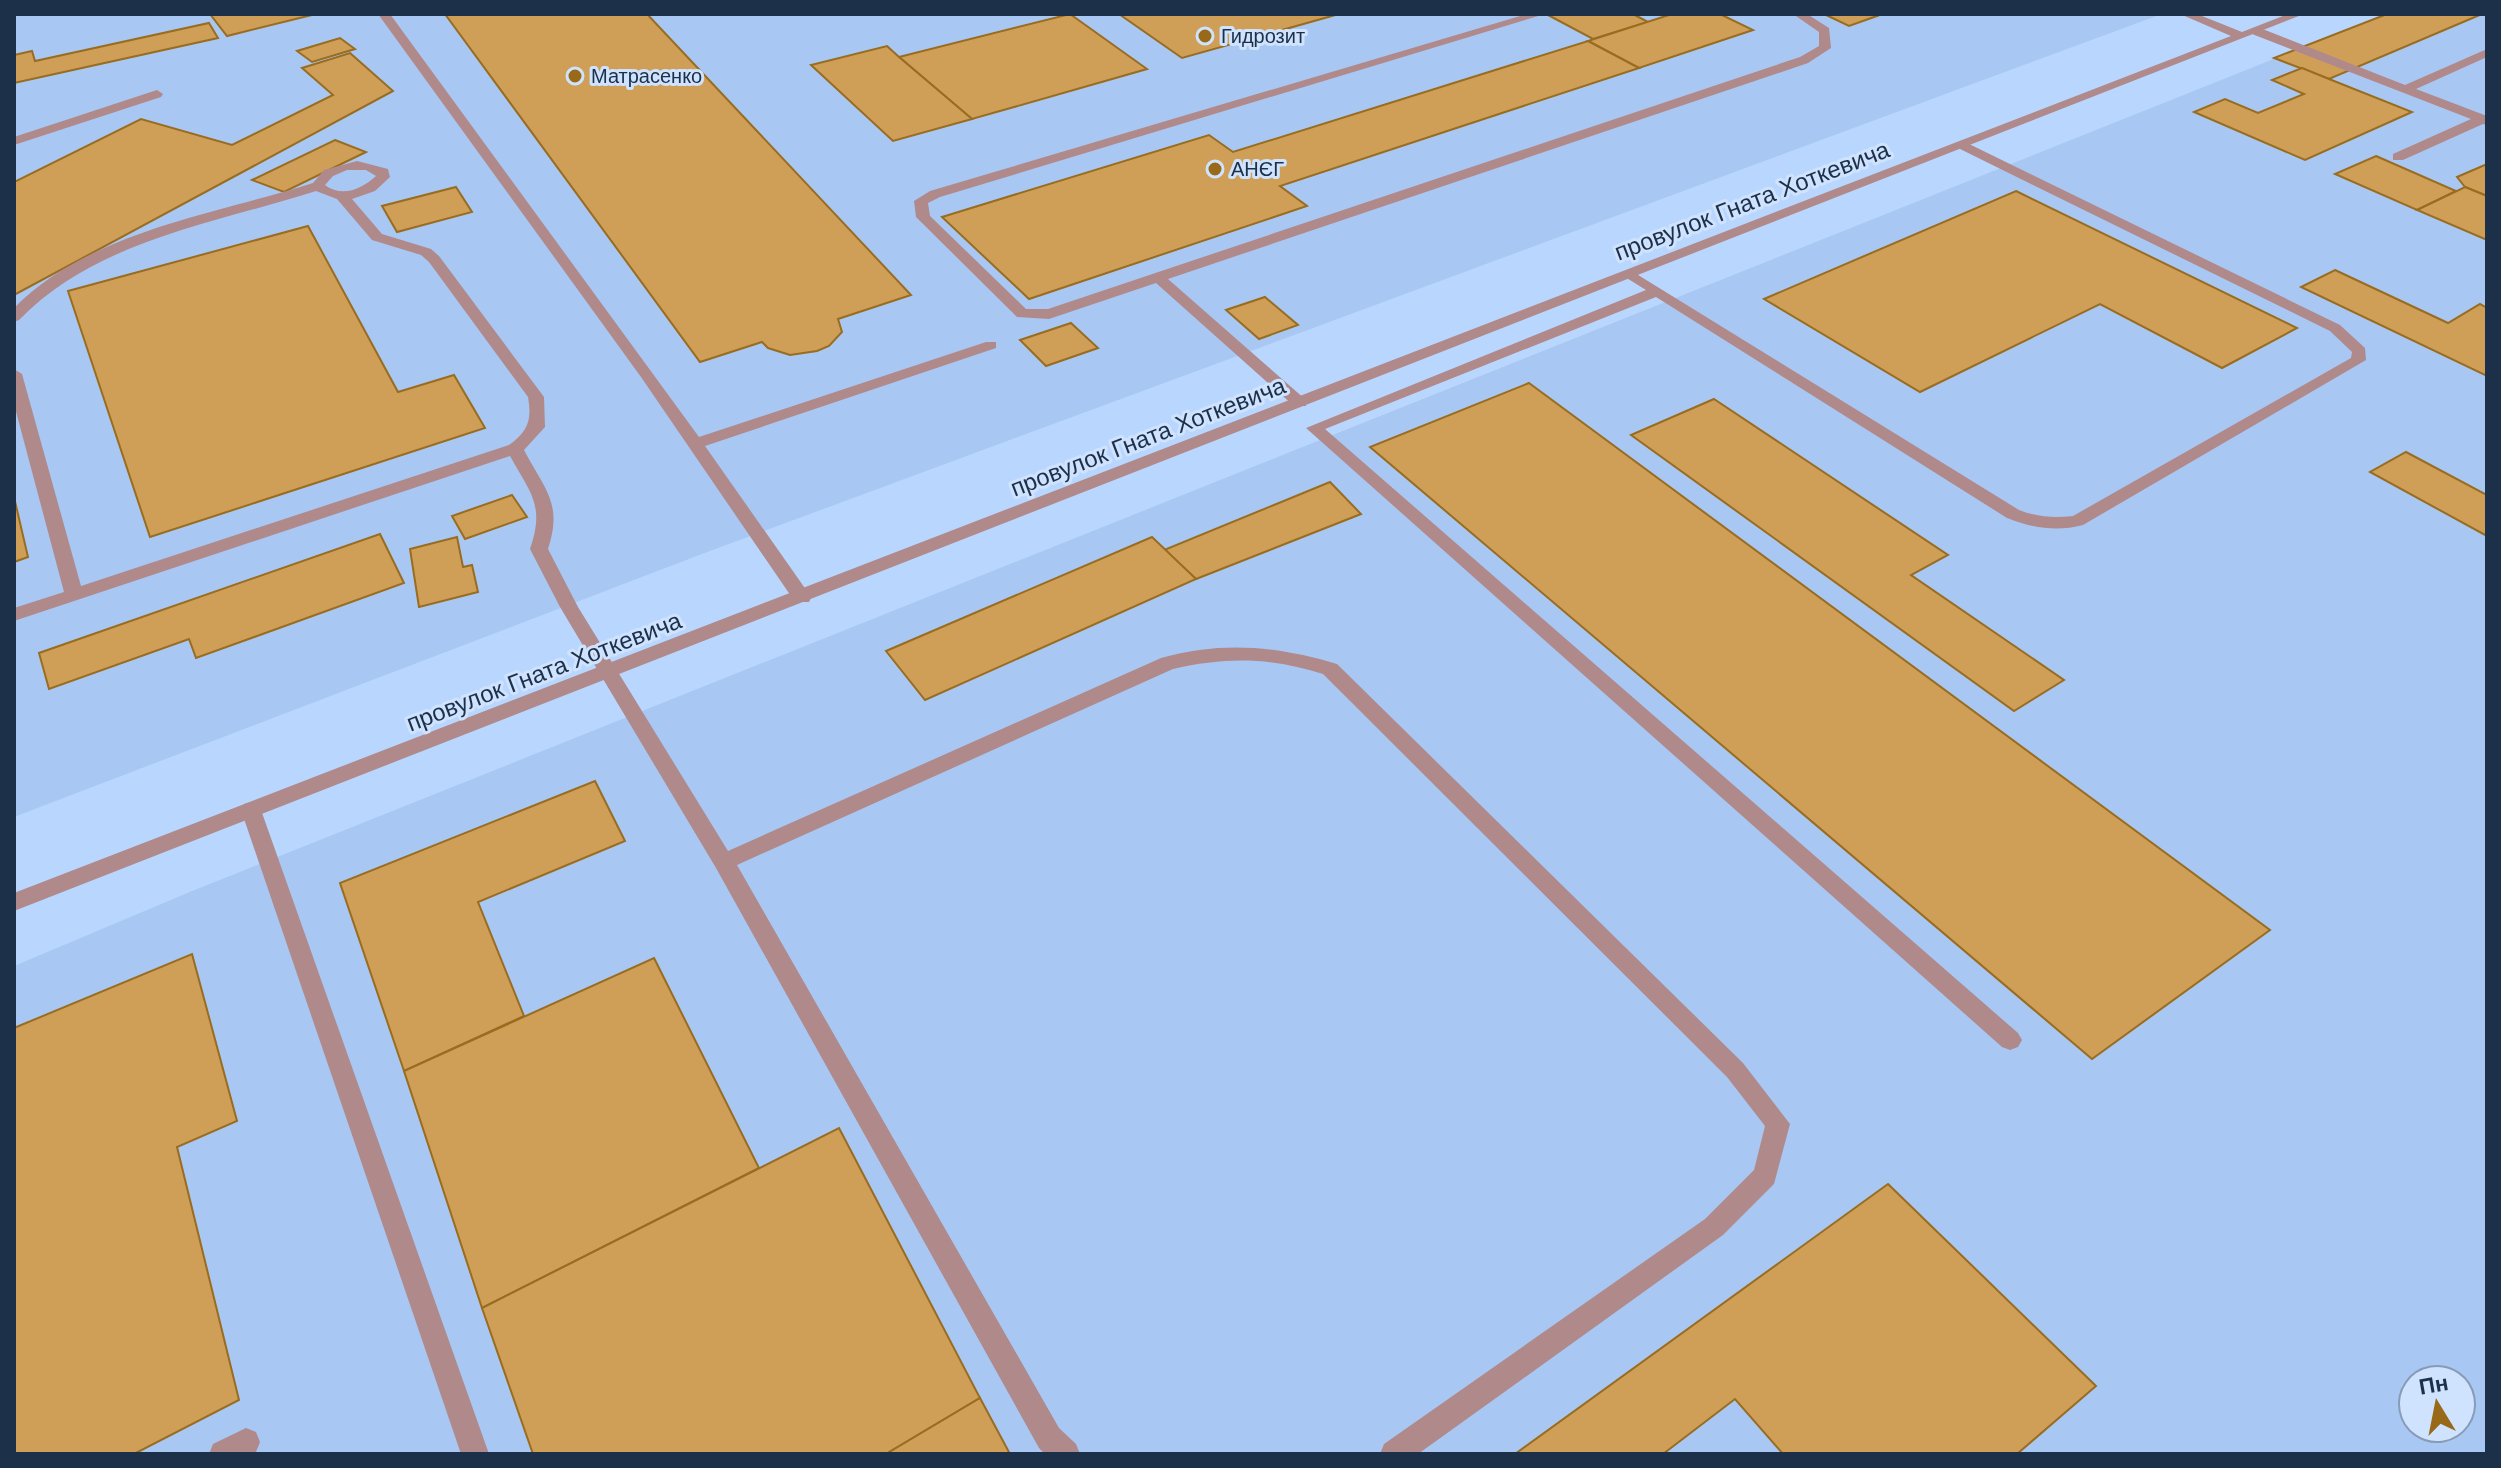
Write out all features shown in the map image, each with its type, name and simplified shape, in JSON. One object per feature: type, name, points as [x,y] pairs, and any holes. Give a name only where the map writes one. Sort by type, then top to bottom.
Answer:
[{"type":"street","points":[[384,14],[695,444],[802,598]]},
{"type":"street","points":[[1539,14],[935,194],[921,201],[923,217],[1022,314],[1049,314],[1804,60],[1825,48],[1825,31],[1799,14]]},
{"type":"street","points":[[2186,14],[2250,34],[2485,120]]},
{"type":"street","name":"провулок Гната Хоткевича","points":[[14,902],[2298,14]]},
{"type":"street","points":[[2405,89],[2487,53]]},
{"type":"street","points":[[14,141],[157,94]]},
{"type":"street","points":[[2398,157],[2485,120]]},
{"type":"street","points":[[1630,274],[2013,514],[2044,524],[2077,521],[2358,360],[2360,351],[2335,328],[1963,145]]},
{"type":"street","points":[[14,317],[29,296],[95,256],[318,186],[324,176],[350,166],[371,166],[383,172],[383,177],[373,187],[344,200],[294,194]]},
{"type":"street","points":[[14,615],[515,449],[534,434],[540,418],[536,397],[434,259],[426,252],[377,237],[344,200],[324,193],[318,186]]},
{"type":"street","points":[[1160,279],[1300,403]]},
{"type":"street","points":[[1657,291],[1314,428],[2010,1040]]},
{"type":"street","points":[[695,444],[991,345]]},
{"type":"street","points":[[14,374],[75,597]]},
{"type":"street","points":[[515,449],[546,507],[547,525],[539,549],[608,673],[724,862],[1049,1438],[1066,1454]]},
{"type":"street","points":[[724,862],[1168,663],[1228,650],[1282,653],[1330,669],[1735,1070],[1778,1124],[1765,1176],[1714,1227],[1394,1454]]},
{"type":"street","points":[[251,810],[475,1454]]},
{"type":"shaded area","points":[[14,14],[2162,14],[702,554],[14,817]]},
{"type":"shaded area","points":[[2386,14],[2487,14],[2487,1454],[14,1454],[14,966],[192,891]]},
{"type":"building","points":[[210,14],[316,14],[227,36]]},
{"type":"building","points":[[445,14],[647,14],[911,295],[838,319],[842,332],[829,346],[817,351],[790,355],[768,348],[762,342],[700,362]]},
{"type":"building","points":[[1070,14],[1147,69],[972,119],[899,57]]},
{"type":"building","name":"Гидрозит","points":[[1119,14],[1339,14],[1182,58]]},
{"type":"building","points":[[1633,14],[1648,22],[1593,39],[1548,15]]},
{"type":"building","points":[[1672,14],[1720,14],[1753,30],[1639,68],[1588,41]]},
{"type":"building","points":[[1824,14],[1873,14],[1877,16],[1849,26]]},
{"type":"building","points":[[2387,14],[2482,14],[2329,79],[2274,58]]},
{"type":"building","points":[[209,23],[218,38],[14,83],[14,55],[32,51],[35,61]]},
{"type":"building","points":[[340,38],[355,49],[312,62],[297,51]]},
{"type":"building","name":"АНЄГ","points":[[1588,41],[1639,68],[1280,186],[1307,206],[1029,299],[942,217],[1209,135],[1233,152]]},
{"type":"building","points":[[887,46],[972,119],[893,141],[811,65]]},
{"type":"building","points":[[350,53],[393,91],[14,295],[14,182],[141,119],[232,145],[333,95],[302,68]]},
{"type":"building","points":[[2302,68],[2412,112],[2305,160],[2194,112],[2225,99],[2258,113],[2304,94],[2272,80]]},
{"type":"building","points":[[335,140],[366,152],[284,192],[252,180]]},
{"type":"building","points":[[2376,156],[2456,191],[2417,210],[2335,174]]},
{"type":"building","points":[[2487,164],[2487,196],[2465,187],[2457,177]]},
{"type":"building","points":[[456,187],[472,212],[397,232],[382,206]]},
{"type":"building","points":[[2465,187],[2487,196],[2487,240],[2417,210]]},
{"type":"building","points":[[2016,191],[2297,328],[2222,368],[2100,304],[1920,392],[1764,299]]},
{"type":"building","points":[[308,226],[398,392],[454,375],[485,428],[150,537],[68,291]]},
{"type":"building","points":[[2335,270],[2448,323],[2480,304],[2487,308],[2487,376],[2301,287]]},
{"type":"building","points":[[1265,297],[1298,325],[1259,339],[1226,310]]},
{"type":"building","points":[[1071,323],[1098,348],[1046,366],[1020,340]]},
{"type":"building","points":[[1529,383],[2270,930],[2092,1059],[1370,447]]},
{"type":"building","points":[[1714,399],[1948,555],[1911,575],[2064,680],[2014,711],[1631,435]]},
{"type":"building","points":[[2406,452],[2487,495],[2487,536],[2370,472]]},
{"type":"building","points":[[1330,482],[1361,514],[1196,579],[1164,550]]},
{"type":"building","points":[[512,495],[527,517],[465,539],[452,516]]},
{"type":"building","points":[[14,497],[28,557],[14,562]]},
{"type":"building","points":[[380,534],[404,583],[196,658],[189,639],[49,689],[39,653]]},
{"type":"building","points":[[457,537],[463,567],[472,565],[478,592],[419,607],[410,549]]},
{"type":"building","points":[[1152,537],[1196,579],[925,700],[886,651]]},
{"type":"building","points":[[595,781],[625,841],[478,902],[524,1016],[404,1071],[340,883]]},
{"type":"building","points":[[192,954],[237,1121],[177,1147],[239,1400],[134,1454],[14,1454],[14,1028]]},
{"type":"building","points":[[654,958],[759,1168],[482,1308],[404,1071]]},
{"type":"building","points":[[839,1128],[980,1398],[886,1454],[533,1454],[482,1308]]},
{"type":"building","points":[[1888,1184],[2096,1386],[2017,1454],[1783,1454],[1735,1399],[1663,1454],[1515,1454]]},
{"type":"building","points":[[980,1398],[1010,1454],[886,1454]]},
{"type":"place","name":"Гидрозит","points":[[1205,36]]},
{"type":"place","name":"Матрасенко","points":[[575,76]]},
{"type":"place","name":"АНЄГ","points":[[1215,169]]}]
